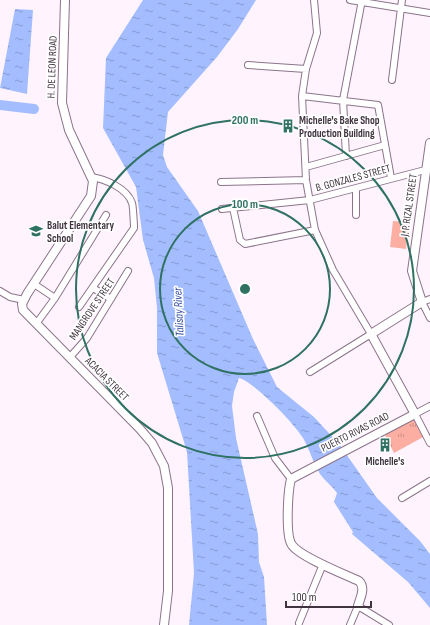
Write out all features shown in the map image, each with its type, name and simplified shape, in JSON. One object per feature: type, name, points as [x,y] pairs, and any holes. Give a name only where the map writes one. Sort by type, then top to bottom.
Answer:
[{"type":"street","name":"H. DE LEON ROAD","points":[[65,0],[62,103],[69,130],[91,177]]},
{"type":"street","points":[[314,0],[316,32],[306,69],[302,96],[306,180],[315,230],[333,270],[371,334],[430,443]]},
{"type":"street","points":[[350,0],[430,13]]},
{"type":"street","points":[[392,80],[402,0]]},
{"type":"street","points":[[346,156],[343,100],[362,1]]},
{"type":"street","points":[[248,65],[306,69]]},
{"type":"street","points":[[302,96],[378,105],[391,178]]},
{"type":"street","name":"J. P. RIZAL STREET","points":[[422,302],[412,271],[430,143]]},
{"type":"street","points":[[306,167],[385,145]]},
{"type":"street","name":"B. GONZALES STREET","points":[[222,209],[310,200],[425,170]]},
{"type":"street","points":[[0,291],[10,297],[24,300],[91,196],[94,187],[91,177]]},
{"type":"street","points":[[79,307],[134,228],[132,214],[133,205],[130,199],[110,182],[91,177]]},
{"type":"street","points":[[221,182],[306,180]]},
{"type":"street","points":[[356,188],[356,214]]},
{"type":"street","points":[[233,208],[240,240],[245,244],[315,230]]},
{"type":"street","points":[[36,324],[55,298],[106,215]]},
{"type":"street","name":"MANGROVE STREET","points":[[70,357],[86,338],[128,271]]},
{"type":"street","points":[[34,284],[55,298]]},
{"type":"street","points":[[93,288],[111,298]]},
{"type":"street","points":[[310,372],[422,302],[430,299]]},
{"type":"street","name":"ACACIA STREET","points":[[24,300],[22,304],[23,310],[144,433],[152,443],[164,466],[168,488],[168,591],[164,625]]},
{"type":"street","points":[[422,302],[430,318]]},
{"type":"street","name":"PUERTO RIVAS ROAD","points":[[292,479],[315,465],[430,406]]},
{"type":"street","points":[[257,416],[275,458],[292,479],[288,490],[289,542],[297,551],[362,584],[358,606],[350,625]]},
{"type":"street","points":[[402,498],[430,481]]},
{"type":"street","points":[[299,623],[323,564]]},
{"type":"street","points":[[358,606],[389,625]]},
{"type":"green space","points":[[393,221],[409,222],[406,249],[390,247]]},
{"type":"green space","points":[[414,416],[425,436],[394,453],[384,433]]},
{"type":"water","name":"Talisay River","points":[[143,0],[256,0],[238,29],[217,57],[168,112],[163,155],[167,167],[198,211],[253,339],[277,387],[314,417],[339,444],[377,498],[420,541],[430,554],[430,608],[408,582],[352,534],[353,532],[334,502],[337,493],[320,474],[299,432],[264,395],[246,381],[239,378],[234,392],[232,406],[236,438],[258,534],[259,562],[264,577],[267,625],[189,625],[194,573],[187,452],[157,353],[157,308],[154,278],[143,240],[136,187],[103,128],[106,58]]},
{"type":"water","points":[[15,9],[33,10],[27,94],[0,88]]},
{"type":"waterway","points":[[0,105],[34,109]]},
{"type":"place","name":"Michelle's Bake Shop Production Building","points":[[288,126]]},
{"type":"place","name":"Balut Elementary School","points":[[36,231]]},
{"type":"place","name":"Michelle's","points":[[385,445]]}]
